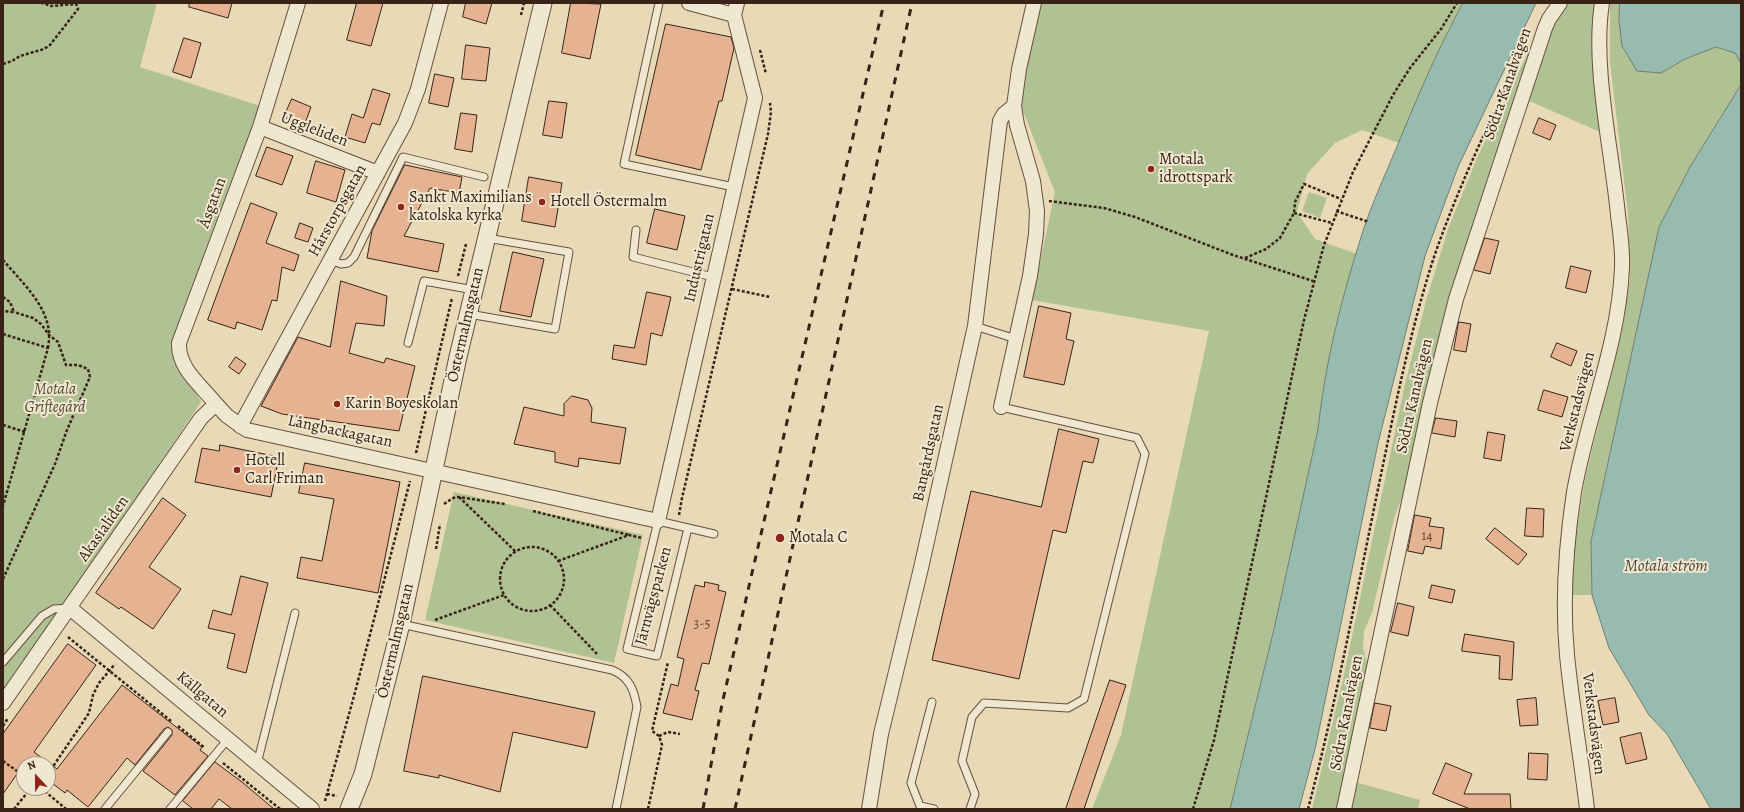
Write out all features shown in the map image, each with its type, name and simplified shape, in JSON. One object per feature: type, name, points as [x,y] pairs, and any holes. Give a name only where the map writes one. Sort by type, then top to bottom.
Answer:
[{"type":"street","name":"Åsgatan","points":[[216,404],[184,367],[180,356],[179,343],[260,127],[298,3]]},
{"type":"street","name":"Hårstorpsgatan","points":[[240,426],[405,122],[418,89],[441,3]]},
{"type":"street","name":"Östermalmsgatan","points":[[349,809],[363,774],[401,624],[433,470],[474,290],[543,3]]},
{"type":"street","points":[[689,3],[736,9]]},
{"type":"street","points":[[1001,407],[1030,276],[1036,234],[1033,181],[1017,125],[1014,106],[1019,69],[1034,3]]},
{"type":"street","name":"Södra Kanalvägen","points":[[1344,809],[1428,411],[1456,298],[1549,19],[1560,3]]},
{"type":"street","name":"Verkstadsvägen","points":[[1587,809],[1567,654],[1565,594],[1574,492],[1584,444],[1614,329],[1620,296],[1622,266],[1616,190],[1601,74],[1600,28],[1602,3]]},
{"type":"street","name":"Industrigatan","points":[[658,521],[754,98],[736,9]]},
{"type":"street","name":"Bangårdsgatan","points":[[869,809],[881,734],[921,568],[975,326],[1000,121],[1004,114],[1014,106]]},
{"type":"street","name":"Uggleliden","points":[[260,127],[378,173]]},
{"type":"street","points":[[216,404],[240,426]]},
{"type":"street","name":"Akasialiden","points":[[3,703],[201,418],[216,404]]},
{"type":"street","name":"Långbackagatan","points":[[240,426],[254,432],[433,470]]},
{"type":"street","name":"Järnvägsparken","points":[[433,470],[658,521]]},
{"type":"street","name":"Källgatan","points":[[70,608],[257,764],[318,806]]},
{"type":"lane","points":[[659,3],[624,164],[734,187]]},
{"type":"lane","points":[[331,260],[341,264],[348,263],[354,257],[403,157],[484,177]]},
{"type":"lane","points":[[636,230],[633,257],[713,277]]},
{"type":"lane","points":[[469,314],[555,329],[569,252],[486,238]]},
{"type":"lane","points":[[408,342],[424,281],[474,290]]},
{"type":"lane","points":[[975,326],[1016,339]]},
{"type":"lane","points":[[970,809],[976,794],[962,761],[972,717],[984,704],[1068,708],[1084,699],[1145,454],[1137,438],[1001,407]]},
{"type":"lane","name":"Järnvägsparken","points":[[688,528],[657,656],[627,650],[658,521],[714,534]]},
{"type":"lane","points":[[3,662],[42,616],[54,609],[70,608]]},
{"type":"lane","points":[[257,764],[294,612]]},
{"type":"lane","points":[[401,624],[612,670],[621,674],[629,681],[637,707],[616,809]]},
{"type":"lane","points":[[932,702],[911,783],[920,806],[934,809]]},
{"type":"lane","points":[[105,809],[168,732]]},
{"type":"lane","points":[[170,809],[228,739]]},
{"type":"path","points":[[3,64],[12,62],[20,56],[44,49],[50,45],[78,9],[76,4],[51,6],[42,3]]},
{"type":"path","points":[[520,18],[524,3]]},
{"type":"path","points":[[1193,809],[1214,740],[1268,483],[1313,281],[1336,211],[1353,172],[1393,95],[1410,68],[1441,29],[1457,3]]},
{"type":"path","points":[[1308,809],[1333,709],[1392,420],[1417,316],[1434,260],[1457,195],[1481,138],[1515,67]]},
{"type":"path","points":[[1244,258],[1274,244],[1287,227],[1294,213],[1295,202],[1304,184],[1341,199]]},
{"type":"path","points":[[1035,199],[1090,206],[1135,217],[1244,258],[1313,281]]},
{"type":"path","points":[[1336,211],[1369,222]]},
{"type":"path","points":[[1294,213],[1332,223]]},
{"type":"path","points":[[318,806],[354,696],[414,465],[466,243]]},
{"type":"path","points":[[3,260],[41,307],[46,317],[49,336],[48,348],[3,506]]},
{"type":"path","points":[[732,289],[770,297]]},
{"type":"path","points":[[3,297],[10,302],[14,312]]},
{"type":"path","points":[[3,311],[14,312],[33,318],[41,324],[49,336],[58,342],[66,365],[78,365],[88,369],[90,377],[67,430],[55,464],[3,579]]},
{"type":"path","points":[[3,334],[48,348]]},
{"type":"path","points":[[3,425],[25,432]]},
{"type":"path","points":[[458,497],[516,552]]},
{"type":"path","points":[[442,510],[446,502],[458,497],[511,505]]},
{"type":"path","points":[[527,509],[653,540]]},
{"type":"path","points":[[435,553],[440,530],[440,516]]},
{"type":"path","points":[[558,561],[630,535]]},
{"type":"path","points":[[527,548],[539,548],[550,553],[558,561],[562,569],[563,585],[556,600],[550,606],[541,610],[530,611],[519,609],[510,603],[504,595],[500,587],[501,571],[509,557],[516,552],[527,548]]},
{"type":"path","points":[[432,621],[504,595]]},
{"type":"path","points":[[56,628],[280,809]]},
{"type":"path","points":[[56,762],[89,713],[93,695],[99,682],[125,653]]},
{"type":"path","points":[[648,809],[662,745],[659,736],[652,732],[668,661],[657,656]]},
{"type":"path","points":[[659,736],[668,732],[680,734]]},
{"type":"path","points":[[3,761],[16,770]]},
{"type":"path","points":[[14,809],[25,796]]},
{"type":"path","points":[[50,796],[66,809]]},
{"type":"green space","name":"Motala Griftegård","points":[[3,3],[157,3],[140,67],[266,108],[205,267],[182,364],[201,402],[3,696]]},
{"type":"green space","points":[[1031,3],[1463,3],[1448,30],[1399,143],[1362,130],[1335,143],[1307,174],[1297,212],[1315,239],[1357,254],[1334,340],[1318,429],[1274,629],[1230,809],[1092,809],[1121,735],[1209,331],[1032,300],[1055,192],[1010,78]]},
{"type":"green space","points":[[1567,3],[1594,3],[1593,74],[1600,132],[1527,100],[1550,24]]},
{"type":"green space","points":[[1610,3],[1620,3],[1619,21],[1661,73],[1685,59],[1716,47],[1736,53],[1741,63],[1741,85],[1690,167],[1659,227],[1591,541],[1592,595],[1572,595],[1575,543],[1585,479],[1624,320],[1630,278],[1628,214],[1610,63]]},
{"type":"green space","points":[[1536,36],[1409,481],[1395,515],[1372,613],[1364,631],[1363,647],[1368,668],[1339,809],[1312,809],[1343,679],[1405,384],[1426,301],[1448,229],[1477,158]]},
{"type":"green space","points":[[1309,192],[1327,198],[1320,218],[1302,211]]},
{"type":"green space","points":[[454,492],[643,535],[614,663],[425,620]]},
{"type":"green space","points":[[1355,782],[1420,800],[1418,809],[1347,809]]},
{"type":"water","points":[[1463,3],[1536,3],[1458,167],[1425,256],[1378,443],[1316,745],[1299,809],[1230,809],[1274,629],[1318,429],[1325,379],[1335,330],[1348,281],[1366,222],[1379,188],[1429,72]]},
{"type":"water","points":[[1620,3],[1741,3],[1741,63],[1735,53],[1716,47],[1685,59],[1661,73],[1637,71],[1622,46],[1619,21]]},
{"type":"water","name":"Motala ström","points":[[1741,85],[1741,809],[1711,809],[1667,734],[1649,715],[1609,648],[1592,595],[1591,541],[1659,227],[1690,167]]},
{"type":"building","points":[[190,3],[232,3],[228,18],[189,7]]},
{"type":"building","points":[[357,3],[383,3],[371,46],[347,40]]},
{"type":"building","points":[[466,3],[492,3],[486,24],[463,17]]},
{"type":"building","points":[[571,3],[601,4],[590,59],[562,53]]},
{"type":"building","points":[[666,24],[731,37],[734,48],[722,101],[719,101],[701,170],[636,155]]},
{"type":"building","points":[[184,38],[201,43],[191,78],[173,72]]},
{"type":"building","points":[[466,45],[490,48],[486,81],[462,79]]},
{"type":"building","points":[[435,74],[454,78],[448,107],[429,103]]},
{"type":"building","points":[[373,89],[390,94],[380,125],[372,123],[365,143],[345,137],[352,114],[363,118]]},
{"type":"building","points":[[292,99],[311,107],[304,126],[284,117]]},
{"type":"building","points":[[549,101],[567,103],[562,138],[543,135]]},
{"type":"building","points":[[461,113],[477,115],[472,152],[455,149]]},
{"type":"building","points":[[1539,118],[1556,125],[1550,140],[1533,133]]},
{"type":"building","points":[[267,147],[293,156],[282,185],[256,176]]},
{"type":"building","points":[[316,161],[345,170],[336,202],[307,193]]},
{"type":"building","name":"Sankt Maximilians katolska kyrka","points":[[405,165],[462,177],[459,193],[430,188],[404,236],[444,244],[438,272],[367,258],[372,231]]},
{"type":"building","name":"Hotell Östermalm","points":[[529,177],[562,183],[555,227],[522,221]]},
{"type":"building","points":[[251,203],[277,213],[266,243],[299,255],[294,271],[282,267],[277,301],[272,300],[262,330],[237,322],[235,329],[208,320]]},
{"type":"building","points":[[655,209],[685,216],[677,250],[647,243]]},
{"type":"building","points":[[300,223],[313,228],[308,242],[295,238]]},
{"type":"building","points":[[1485,238],[1499,241],[1490,274],[1474,270]]},
{"type":"building","points":[[513,252],[544,259],[531,317],[500,311]]},
{"type":"building","points":[[1571,266],[1591,271],[1586,293],[1566,288]]},
{"type":"building","points":[[341,281],[387,296],[384,326],[356,323],[349,353],[384,363],[386,358],[415,366],[399,431],[282,414],[261,406],[298,337],[330,347]]},
{"type":"building","points":[[647,292],[671,297],[662,336],[651,333],[646,365],[612,359],[614,345],[634,348]]},
{"type":"building","points":[[1039,306],[1071,313],[1066,339],[1074,341],[1064,385],[1024,377]]},
{"type":"building","points":[[1459,322],[1471,324],[1466,352],[1454,350]]},
{"type":"building","points":[[1557,343],[1577,351],[1571,366],[1551,357]]},
{"type":"building","points":[[236,357],[246,364],[239,374],[229,367]]},
{"type":"building","points":[[1544,390],[1568,397],[1562,417],[1538,410]]},
{"type":"building","points":[[572,396],[588,400],[592,408],[591,422],[626,428],[620,464],[579,458],[578,467],[555,462],[555,452],[514,444],[524,407],[564,416],[564,404]]},
{"type":"building","points":[[1436,418],[1457,421],[1455,437],[1432,433]]},
{"type":"building","points":[[1059,429],[1099,439],[1093,463],[1083,461],[1066,533],[1053,530],[1019,679],[932,660],[971,491],[1041,507]]},
{"type":"building","points":[[1488,432],[1505,435],[1501,461],[1484,458]]},
{"type":"building","name":"Hotell Carl Friman","points":[[220,445],[279,457],[271,497],[195,482],[202,448],[219,451]]},
{"type":"building","points":[[305,463],[400,482],[378,593],[297,578],[301,557],[322,561],[334,499],[299,493]]},
{"type":"building","points":[[163,498],[186,515],[149,567],[181,589],[153,629],[121,607],[119,609],[96,593]]},
{"type":"building","points":[[1527,508],[1544,509],[1543,537],[1525,536]]},
{"type":"building","points":[[1415,515],[1431,518],[1429,526],[1444,528],[1441,549],[1425,546],[1423,554],[1408,551]]},
{"type":"building","points":[[1495,528],[1527,554],[1518,565],[1486,539]]},
{"type":"building","points":[[241,576],[268,583],[246,673],[227,668],[235,634],[208,628],[213,610],[231,615]]},
{"type":"building","points":[[705,582],[719,585],[718,590],[726,592],[709,664],[702,663],[695,690],[699,691],[692,720],[663,713],[671,684],[678,686],[684,659],[677,657],[695,585],[704,587]]},
{"type":"building","points":[[1432,585],[1455,590],[1452,603],[1429,598]]},
{"type":"building","points":[[1398,603],[1414,607],[1408,636],[1391,632]]},
{"type":"building","points":[[1465,634],[1514,642],[1512,680],[1499,679],[1500,656],[1462,651]]},
{"type":"building","points":[[68,644],[96,665],[34,752],[39,756],[16,756],[16,775],[3,794],[3,734]]},
{"type":"building","points":[[423,676],[595,712],[587,748],[513,732],[500,792],[439,775],[439,778],[404,771]]},
{"type":"building","points":[[1110,680],[1126,685],[1084,809],[1066,809]]},
{"type":"building","points":[[122,685],[202,747],[200,750],[208,756],[175,795],[143,771],[172,735],[172,730],[168,727],[164,729],[135,765],[127,758],[88,807],[67,790],[65,793],[56,786],[56,768],[57,769]]},
{"type":"building","points":[[1536,698],[1538,725],[1520,726],[1517,700]]},
{"type":"building","points":[[1615,698],[1619,722],[1603,725],[1598,701]]},
{"type":"building","points":[[1375,703],[1391,706],[1386,731],[1370,728]]},
{"type":"building","points":[[1641,733],[1647,759],[1626,764],[1620,738]]},
{"type":"building","points":[[1529,753],[1548,754],[1547,780],[1528,779]]},
{"type":"building","points":[[215,762],[274,809],[232,809],[219,799],[211,809],[193,809],[183,801]]},
{"type":"building","points":[[1446,763],[1472,774],[1464,794],[1510,794],[1511,809],[1470,809],[1433,794]]},
{"type":"railway","points":[[703,809],[722,704],[884,3]]},
{"type":"railway","points":[[735,809],[912,3]]},
{"type":"place","name":"Motala idrottspark","points":[[1151,169]]},
{"type":"place","name":"Hotell Östermalm","points":[[542,202]]},
{"type":"place","name":"Sankt Maximilians katolska kyrka","points":[[401,207]]},
{"type":"place","name":"Karin Boyeskolan","points":[[337,404]]},
{"type":"place","name":"Hotell Carl Friman","points":[[237,470]]},
{"type":"place","name":"Motala C","points":[[780,538]]}]
